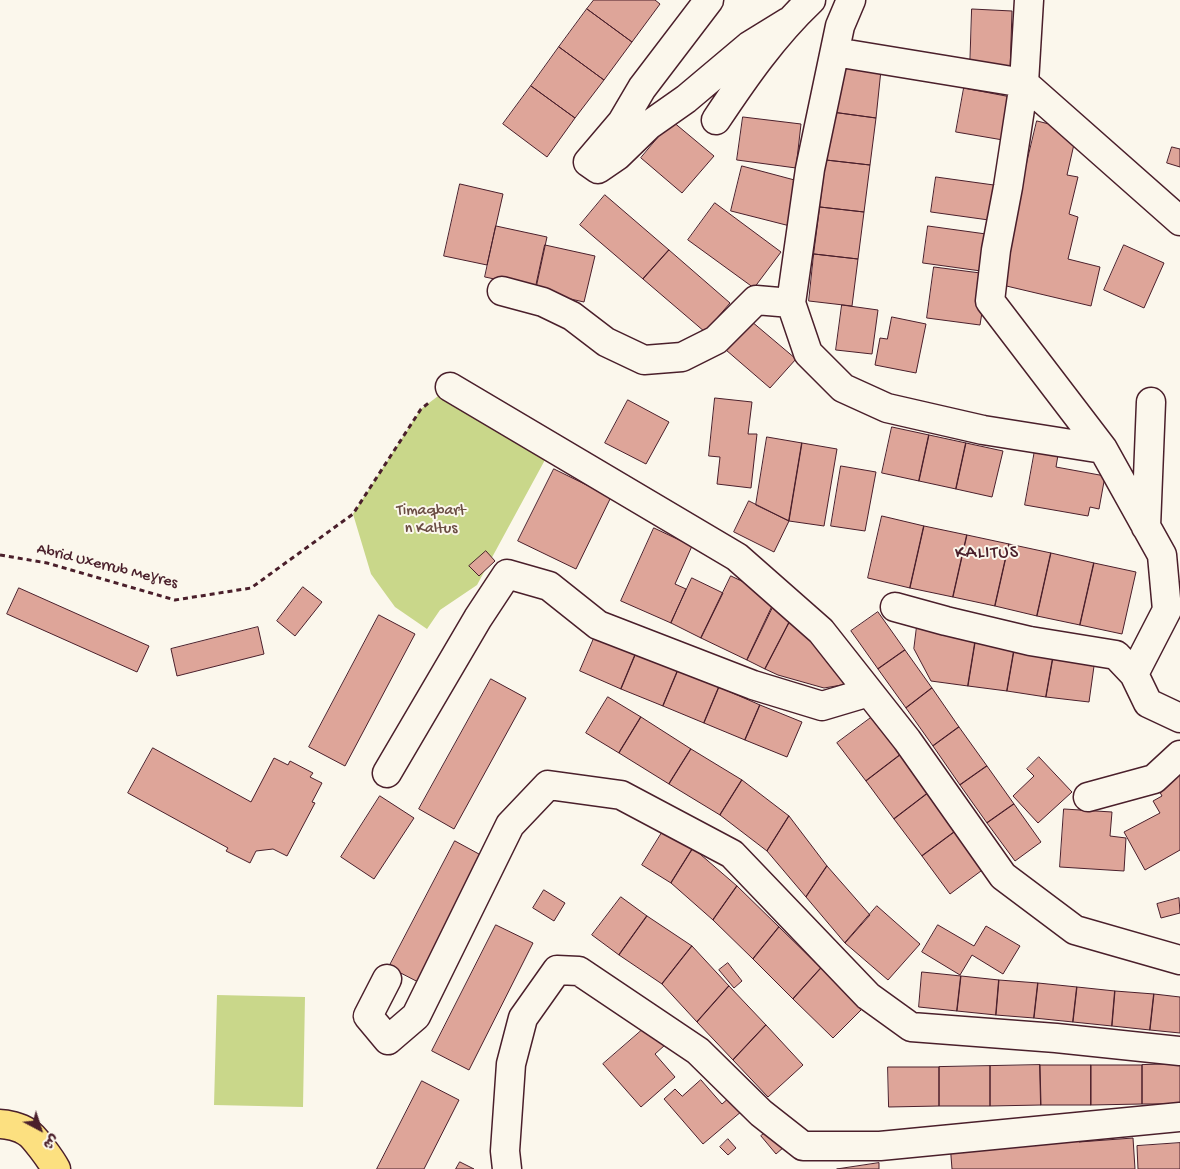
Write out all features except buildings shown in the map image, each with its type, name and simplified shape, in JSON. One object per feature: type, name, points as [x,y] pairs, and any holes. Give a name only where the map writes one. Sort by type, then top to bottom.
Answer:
[{"type":"main road","points":[[0,1124],[27,1132],[56,1169]]},
{"type":"street","points":[[709,0],[642,88],[622,122],[588,162],[598,169],[618,156],[649,125],[686,99],[749,46],[788,22]]},
{"type":"street","points":[[716,120],[746,76],[788,22],[811,0]]},
{"type":"street","points":[[851,0],[840,26],[810,169],[791,303],[808,353],[843,388],[887,408],[983,430],[1103,449]]},
{"type":"street","points":[[1029,0],[1024,83],[996,250],[990,301],[1103,449],[1162,555],[1167,610],[1134,674]]},
{"type":"street","points":[[835,52],[1024,83],[1180,221]]},
{"type":"street","points":[[502,291],[543,302],[572,316],[606,342],[644,360],[682,357],[716,340],[756,300],[791,303]]},
{"type":"street","points":[[450,387],[737,557],[821,631],[907,740],[1003,876],[1074,930],[1180,960]]},
{"type":"street","points":[[1146,527],[1151,402]]},
{"type":"street","points":[[387,773],[478,618],[507,574],[549,586],[598,625],[753,685],[822,706],[869,692]]},
{"type":"street","points":[[895,607],[1030,641],[1116,655],[1134,674],[1148,703],[1180,718]]},
{"type":"street","points":[[1088,797],[1154,779],[1180,755]]},
{"type":"street","points":[[387,978],[368,1016],[388,1040],[416,1016],[510,825],[548,785],[621,795],[732,854],[868,996],[910,1028],[1056,1038],[1180,1051]]},
{"type":"street","points":[[507,1169],[505,1151],[511,1064],[523,1018],[556,970],[579,971],[698,1051],[762,1113],[803,1146],[880,1146],[1180,1117]]},
{"type":"path","name":"Abrid Uxerrub Meɣres","points":[[0,554],[47,563],[175,600],[251,588],[353,514],[421,408],[450,387]]},
{"type":"green space","name":"Timaqbart n Kaltus","points":[[450,387],[552,447],[477,585],[440,610],[427,629],[395,607],[371,574],[353,514],[421,409]]},
{"type":"green space","points":[[217,995],[305,997],[303,1107],[214,1105]]},
{"type":"district","name":"KALITUS","points":[[987,554]]}]
